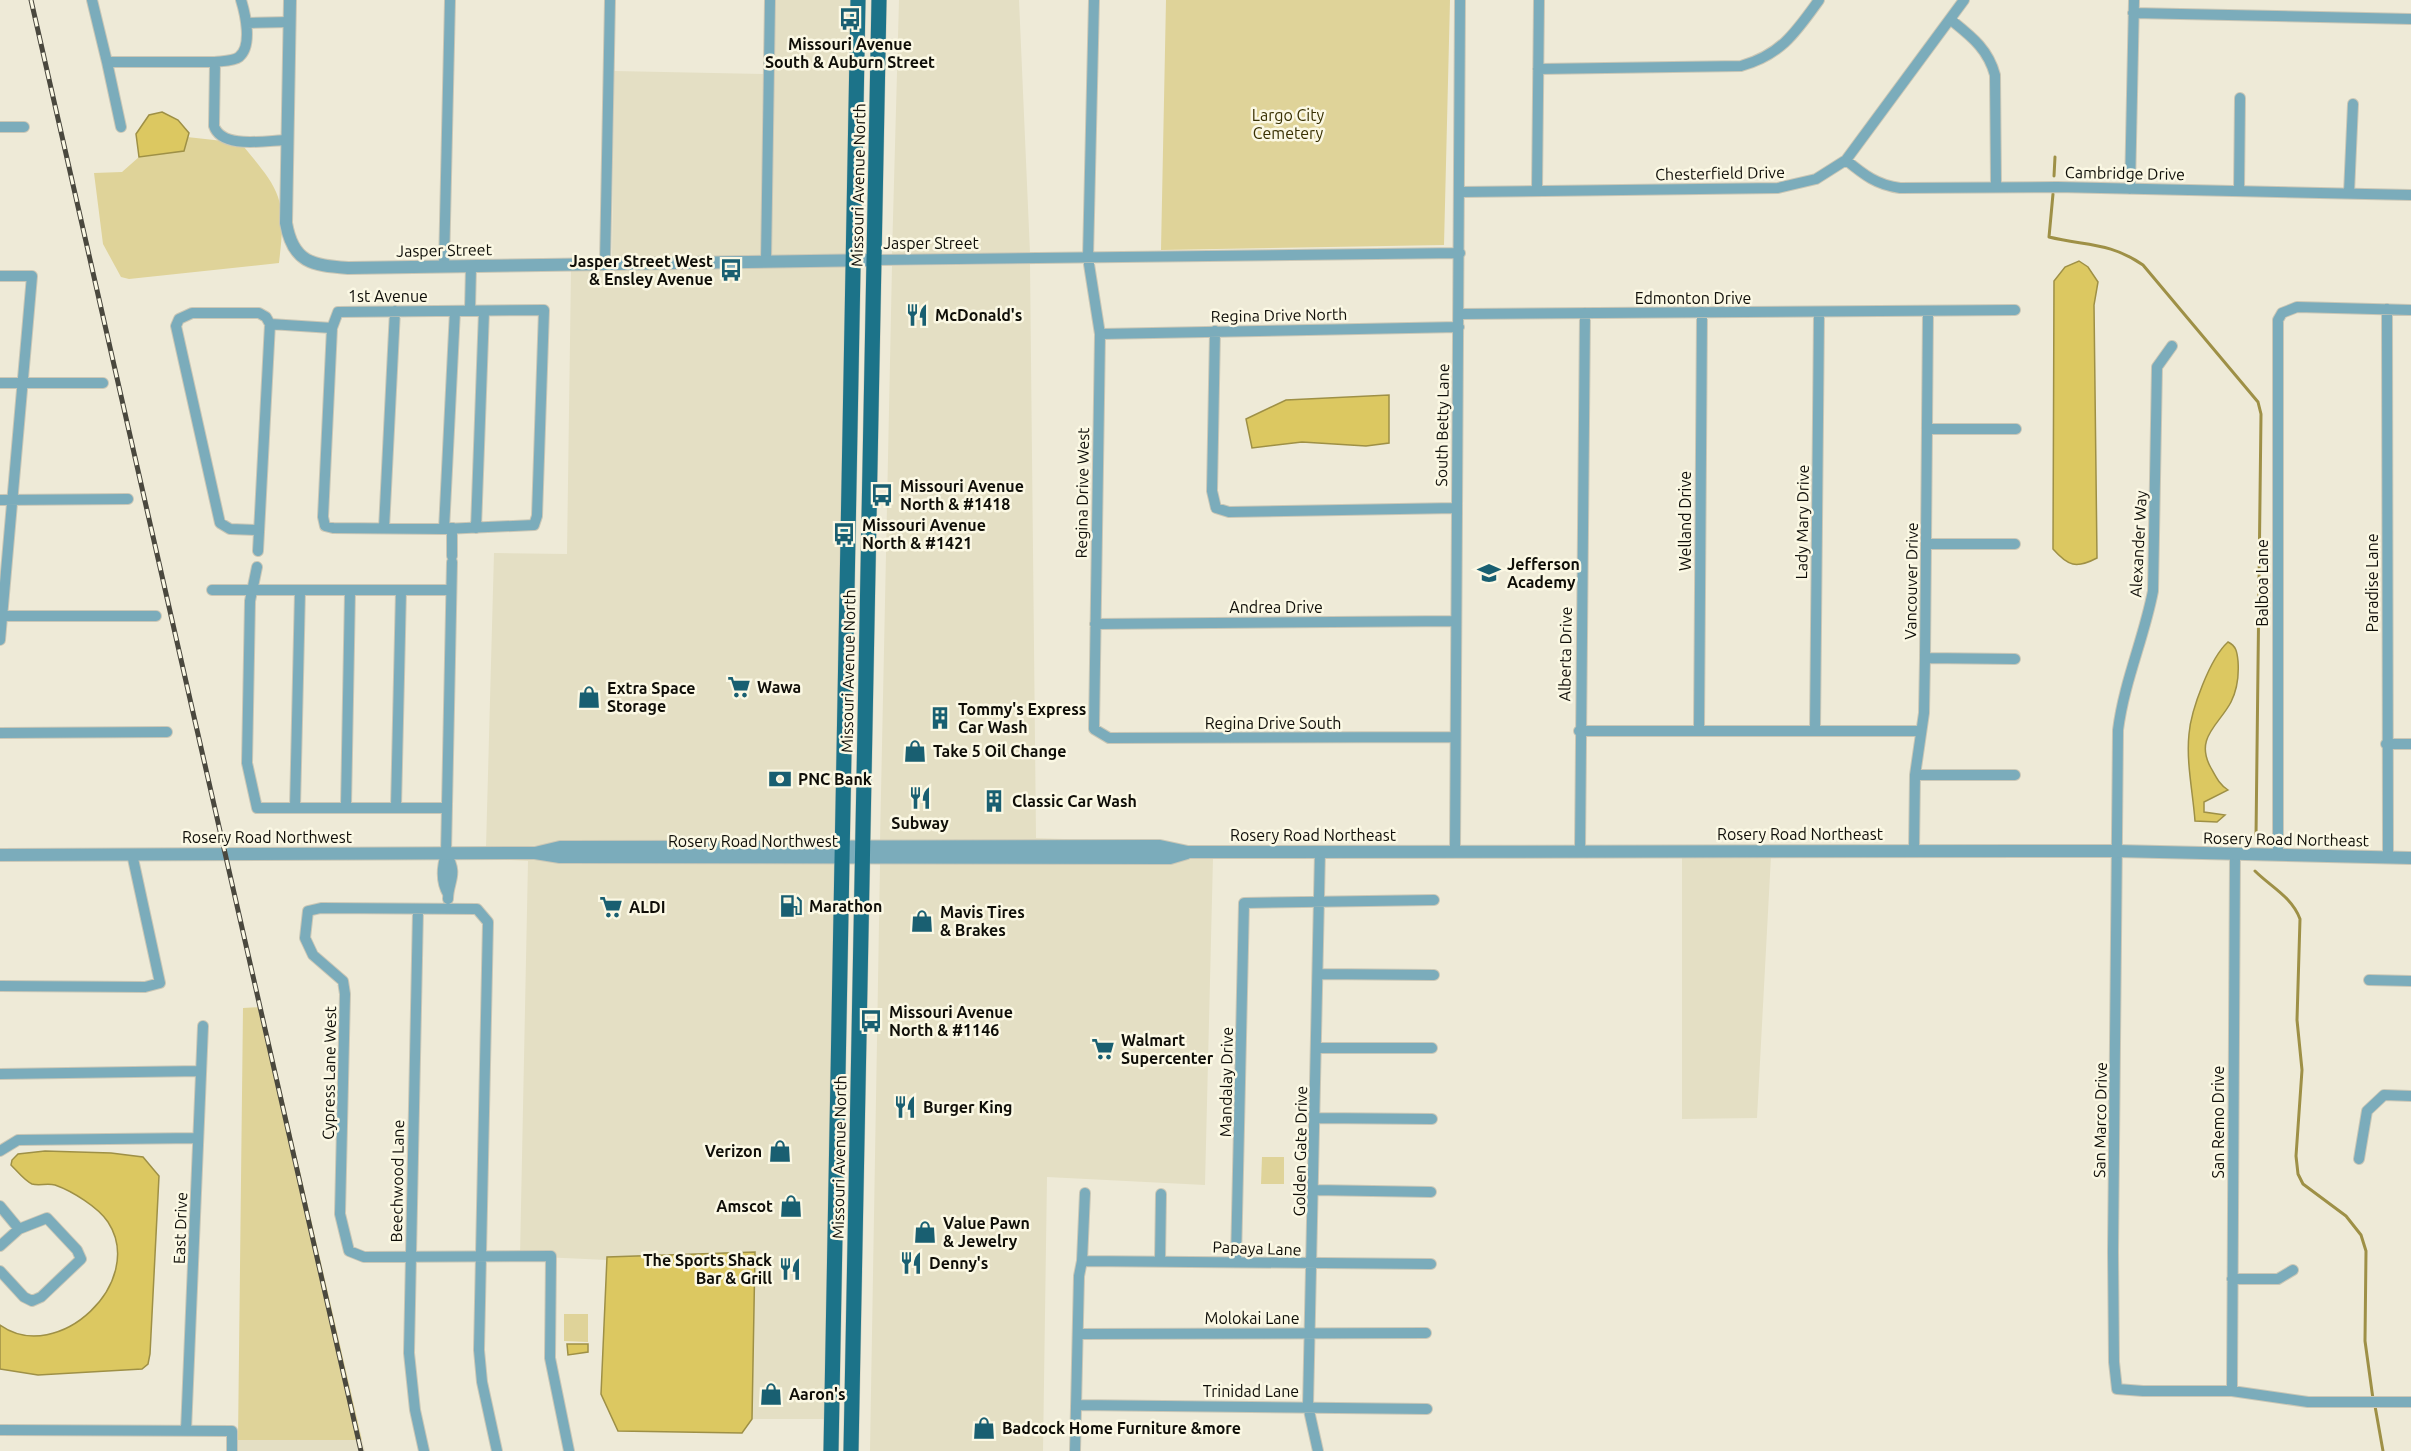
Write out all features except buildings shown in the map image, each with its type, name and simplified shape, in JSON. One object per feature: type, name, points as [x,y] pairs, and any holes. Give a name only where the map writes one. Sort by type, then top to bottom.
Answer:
[{"type":"main road","name":"Missouri Avenue North","points":[[831,1451],[858,0]]},
{"type":"main road","name":"Missouri Avenue North","points":[[851,1451],[879,0]]},
{"type":"main road","points":[[851,458],[859,495],[859,547],[869,566]]},
{"type":"main road","points":[[849,555],[858,573],[859,648],[866,674]]},
{"type":"main road","points":[[838,1056],[847,1067],[847,1156],[850,1162],[857,1166]]},
{"type":"main road","points":[[836,1181],[848,1189],[856,1202]]},
{"type":"street","points":[[93,0],[122,127]]},
{"type":"street","points":[[107,62],[215,62],[238,58],[243,52],[247,23],[241,0]]},
{"type":"street","points":[[215,62],[214,126],[216,133],[226,139],[236,141],[288,140],[290,0]]},
{"type":"street","points":[[444,266],[450,0]]},
{"type":"street","points":[[605,264],[610,0]]},
{"type":"street","points":[[766,262],[770,0]]},
{"type":"street","name":"Regina Drive West","points":[[1094,0],[1088,258],[1100,334],[1094,729]]},
{"type":"street","name":"South Betty Lane","points":[[1455,851],[1460,0]]},
{"type":"street","points":[[1537,191],[1539,0]]},
{"type":"street","points":[[1538,69],[1741,66],[1771,54],[1791,39],[1819,0]]},
{"type":"street","name":"Chesterfield Drive","points":[[1460,192],[1778,188],[1816,179],[1846,160],[1964,0]]},
{"type":"street","points":[[2130,189],[2134,0]]},
{"type":"street","points":[[2133,13],[2411,19]]},
{"type":"street","points":[[1951,20],[1982,46],[1993,68],[1996,186]]},
{"type":"street","points":[[247,23],[290,21]]},
{"type":"street","points":[[2239,191],[2240,98]]},
{"type":"street","points":[[2349,193],[2353,104]]},
{"type":"street","points":[[0,127],[24,127]]},
{"type":"street","name":"Jasper Street","points":[[288,140],[286,224],[289,241],[296,253],[307,261],[325,266],[1460,253]]},
{"type":"street","name":"Cambridge Drive","points":[[1846,160],[1868,179],[1883,186],[1900,188],[1996,186],[2411,195]]},
{"type":"street","points":[[470,310],[471,266]]},
{"type":"street","points":[[0,276],[32,276],[0,640]]},
{"type":"street","name":"Balboa Lane","points":[[2278,854],[2277,327],[2282,313],[2297,307],[2387,309]]},
{"type":"street","points":[[2387,309],[2411,310]]},
{"type":"street","name":"Paradise Lane","points":[[2387,309],[2388,857]]},
{"type":"street","name":"1st Avenue","points":[[332,328],[338,312],[544,310],[537,516],[534,525],[476,528]]},
{"type":"street","name":"Edmonton Drive","points":[[1459,314],[2015,310]]},
{"type":"street","points":[[384,528],[395,311]]},
{"type":"street","points":[[448,909],[448,894],[453,886],[452,863],[446,854],[446,808],[452,559],[448,529],[455,311]]},
{"type":"street","points":[[270,324],[332,328],[323,517],[325,526],[476,528],[484,311]]},
{"type":"street","name":"Vancouver Drive","points":[[1914,851],[1915,775],[1921,730],[1925,658],[1928,311]]},
{"type":"street","name":"Welland Drive","points":[[1698,730],[1702,312]]},
{"type":"street","points":[[258,551],[270,324],[266,317],[259,313],[192,313],[179,319],[176,333],[220,523],[230,529],[259,530]]},
{"type":"street","name":"Alberta Drive","points":[[1580,851],[1579,731],[1585,313]]},
{"type":"street","name":"Lady Mary Drive","points":[[1815,731],[1819,313]]},
{"type":"street","name":"Regina Drive North","points":[[1100,334],[1459,327]]},
{"type":"street","points":[[1215,331],[1212,491],[1216,508],[1228,512],[1456,508]]},
{"type":"street","name":"Alexander Way","points":[[2117,852],[2118,730],[2126,687],[2148,619],[2153,591],[2157,367],[2172,346]]},
{"type":"street","points":[[0,383],[103,383]]},
{"type":"street","points":[[1928,429],[2016,429]]},
{"type":"street","points":[[0,500],[128,499]]},
{"type":"street","points":[[1927,544],[2015,544]]},
{"type":"street","points":[[257,567],[250,601],[247,763],[257,808],[446,808]]},
{"type":"street","points":[[212,590],[451,590]]},
{"type":"street","points":[[396,808],[401,590]]},
{"type":"street","points":[[295,808],[300,591]]},
{"type":"street","points":[[346,807],[350,591]]},
{"type":"street","points":[[1,616],[156,616]]},
{"type":"street","name":"Andrea Drive","points":[[1095,624],[1456,621]]},
{"type":"street","points":[[1925,658],[2015,659]]},
{"type":"street","name":"Regina Drive South","points":[[1094,729],[1109,738],[1152,739],[1454,737]]},
{"type":"street","points":[[1579,731],[1921,730]]},
{"type":"street","points":[[0,733],[167,732]]},
{"type":"street","points":[[2386,744],[2411,744]]},
{"type":"street","points":[[1915,775],[2015,775]]},
{"type":"street","name":"Rosery Road Northeast","points":[[843,852],[1160,846],[1188,852],[1914,851],[2278,854],[2411,858]]},
{"type":"street","name":"Rosery Road Northwest","points":[[535,853],[560,847],[718,847],[843,852]]},
{"type":"street","points":[[655,857],[665,852],[706,852],[718,847]]},
{"type":"street","name":"Golden Gate Drive","points":[[1318,1451],[1308,1406],[1320,851]]},
{"type":"street","name":"Rosery Road Northwest","points":[[0,855],[535,853],[560,857],[655,857],[843,852]]},
{"type":"street","name":"San Marco Drive","points":[[2117,852],[2114,1252],[2114,1362],[2117,1389],[2232,1391]]},
{"type":"street","points":[[0,986],[145,987],[160,983],[132,854]]},
{"type":"street","name":"San Remo Drive","points":[[2232,1391],[2235,854]]},
{"type":"street","points":[[1320,902],[1434,900]]},
{"type":"street","name":"Mandalay Drive","points":[[1236,1261],[1244,903],[1320,902]]},
{"type":"street","name":"Cypress Lane West","points":[[410,1257],[364,1257],[349,1251],[340,1214],[345,994],[343,981],[314,955],[305,938],[304,924],[308,911],[321,908],[418,910]]},
{"type":"street","points":[[418,910],[477,909],[488,922],[479,1350],[482,1382],[497,1451]]},
{"type":"street","name":"Beechwood Lane","points":[[418,910],[409,1353],[415,1410],[424,1451]]},
{"type":"street","points":[[1319,974],[1434,975]]},
{"type":"street","points":[[2369,980],[2411,981]]},
{"type":"street","name":"East Drive","points":[[186,1431],[202,1026]]},
{"type":"street","points":[[1317,1048],[1432,1048]]},
{"type":"street","points":[[0,1074],[201,1071]]},
{"type":"street","points":[[2359,1159],[2367,1111],[2384,1095],[2411,1096]]},
{"type":"street","points":[[1316,1118],[1432,1119]]},
{"type":"street","points":[[0,1151],[18,1140],[198,1138]]},
{"type":"street","points":[[1314,1190],[1431,1192]]},
{"type":"street","points":[[1075,1451],[1079,1276],[1083,1261],[1085,1192]]},
{"type":"street","points":[[1160,1261],[1161,1194]]},
{"type":"street","points":[[0,1206],[19,1229]]},
{"type":"street","points":[[0,1246],[19,1229],[47,1218],[77,1250],[80,1262],[41,1297],[33,1300],[24,1297],[0,1270]]},
{"type":"street","points":[[410,1257],[551,1256],[550,1358],[569,1451]]},
{"type":"street","name":"Papaya Lane","points":[[1083,1261],[1431,1264]]},
{"type":"street","points":[[2232,1279],[2278,1279],[2293,1270]]},
{"type":"street","name":"Molokai Lane","points":[[1078,1334],[1426,1333]]},
{"type":"street","points":[[2232,1391],[2308,1402],[2411,1402]]},
{"type":"street","name":"Trinidad Lane","points":[[1076,1406],[1427,1408]]},
{"type":"street","points":[[0,1430],[232,1431],[232,1451]]},
{"type":"shaded area","points":[[775,0],[853,0],[849,255],[771,257]]},
{"type":"shaded area","points":[[899,0],[1019,0],[1030,253],[892,255]]},
{"type":"shaded area","points":[[614,71],[763,74],[761,257],[612,258]]},
{"type":"shaded area","points":[[162,112],[178,120],[189,133],[184,151],[139,157],[136,134],[149,115]]},
{"type":"shaded area","points":[[2079,261],[2088,267],[2098,282],[2094,305],[2097,558],[2083,564],[2073,564],[2063,559],[2053,549],[2054,281],[2065,267]]},
{"type":"shaded area","points":[[1030,264],[1036,838],[1121,841],[880,842],[892,266]]},
{"type":"shaded area","points":[[849,266],[838,842],[653,840],[486,848],[494,553],[567,554],[571,270]]},
{"type":"shaded area","points":[[1389,395],[1389,443],[1366,446],[1302,442],[1252,448],[1246,419],[1286,400]]},
{"type":"shaded area","points":[[2228,642],[2237,654],[2237,687],[2231,702],[2210,732],[2205,748],[2211,768],[2220,783],[2228,790],[2204,802],[2204,812],[2225,815],[2217,822],[2195,821],[2188,755],[2189,734],[2197,699],[2208,672]]},
{"type":"shaded area","points":[[1682,856],[1771,856],[1757,1118],[1682,1119]]},
{"type":"shaded area","points":[[535,858],[584,864],[838,863],[827,1419],[752,1419],[755,1252],[607,1257],[607,1260],[520,1256],[528,861],[485,859]]},
{"type":"shaded area","points":[[1188,858],[1213,858],[1205,1185],[1047,1177],[1043,1451],[870,1451],[880,864],[1170,864]]},
{"type":"shaded area","points":[[45,1151],[111,1153],[143,1157],[159,1176],[150,1354],[148,1364],[142,1369],[38,1375],[0,1369],[0,1325],[23,1335],[47,1335],[70,1326],[90,1311],[106,1292],[116,1269],[117,1245],[104,1216],[77,1195],[62,1188],[52,1184],[29,1183],[11,1165],[12,1160],[18,1154]]},
{"type":"shaded area","points":[[755,1252],[752,1419],[742,1433],[618,1431],[601,1394],[607,1257]]},
{"type":"shaded area","points":[[567,1344],[588,1344],[588,1352],[568,1355]]},
{"type":"shaded area","points":[[238,1440],[362,1440],[365,1451],[238,1451]]},
{"type":"green space","name":"Largo City Cemetery","points":[[1166,0],[1450,0],[1444,245],[1161,250]]},
{"type":"green space","points":[[187,137],[241,143],[267,176],[280,205],[282,230],[279,263],[129,279],[121,277],[103,244],[94,173],[122,172],[139,157],[183,151]]},
{"type":"green space","points":[[262,1007],[362,1440],[238,1440],[243,1008]]},
{"type":"green space","points":[[1262,1157],[1284,1157],[1284,1184],[1261,1184]]},
{"type":"green space","points":[[564,1314],[588,1314],[588,1342],[564,1341]]},
{"type":"waterway","points":[[2054,176],[2055,157]]},
{"type":"waterway","points":[[2053,194],[2049,237],[2109,248],[2143,265],[2258,402],[2261,414],[2256,836]]},
{"type":"waterway","points":[[2255,871],[2292,904],[2300,919],[2297,1020],[2302,1070],[2296,1156],[2298,1174],[2303,1184],[2346,1216],[2361,1235],[2366,1251],[2365,1341],[2373,1399]]},
{"type":"waterway","points":[[2375,1406],[2383,1451]]},
{"type":"railway","points":[[31,0],[361,1451]]},
{"type":"place","name":"Missouri Avenue South & Auburn Street","points":[[850,19]]},
{"type":"place","name":"Jasper Street West & Ensley Avenue","points":[[731,270]]},
{"type":"place","name":"McDonald's","points":[[917,315]]},
{"type":"place","name":"Missouri Avenue North & #1418","points":[[882,495]]},
{"type":"place","name":"Missouri Avenue North & #1421","points":[[844,534]]},
{"type":"place","name":"Jefferson Academy","points":[[1489,573]]},
{"type":"place","name":"Wawa","points":[[739,687]]},
{"type":"place","name":"Extra Space Storage","points":[[589,697]]},
{"type":"place","name":"Tommy's Express Car Wash","points":[[940,718]]},
{"type":"place","name":"Take 5 Oil Change","points":[[915,751]]},
{"type":"place","name":"PNC Bank","points":[[780,779]]},
{"type":"place","name":"Subway","points":[[920,798]]},
{"type":"place","name":"Classic Car Wash","points":[[994,801]]},
{"type":"place","name":"Marathon","points":[[791,906]]},
{"type":"place","name":"ALDI","points":[[611,907]]},
{"type":"place","name":"Mavis Tires & Brakes","points":[[922,921]]},
{"type":"place","name":"Missouri Avenue North & #1146","points":[[871,1021]]},
{"type":"place","name":"Walmart Supercenter","points":[[1103,1049]]},
{"type":"place","name":"Burger King","points":[[905,1107]]},
{"type":"place","name":"Verizon","points":[[780,1151]]},
{"type":"place","name":"Amscot","points":[[791,1206]]},
{"type":"place","name":"Value Pawn & Jewelry","points":[[925,1232]]},
{"type":"place","name":"Denny's","points":[[911,1263]]},
{"type":"place","name":"The Sports Shack Bar & Grill","points":[[790,1269]]},
{"type":"place","name":"Aaron's","points":[[771,1394]]},
{"type":"place","name":"Badcock Home Furniture &more","points":[[984,1428]]}]
